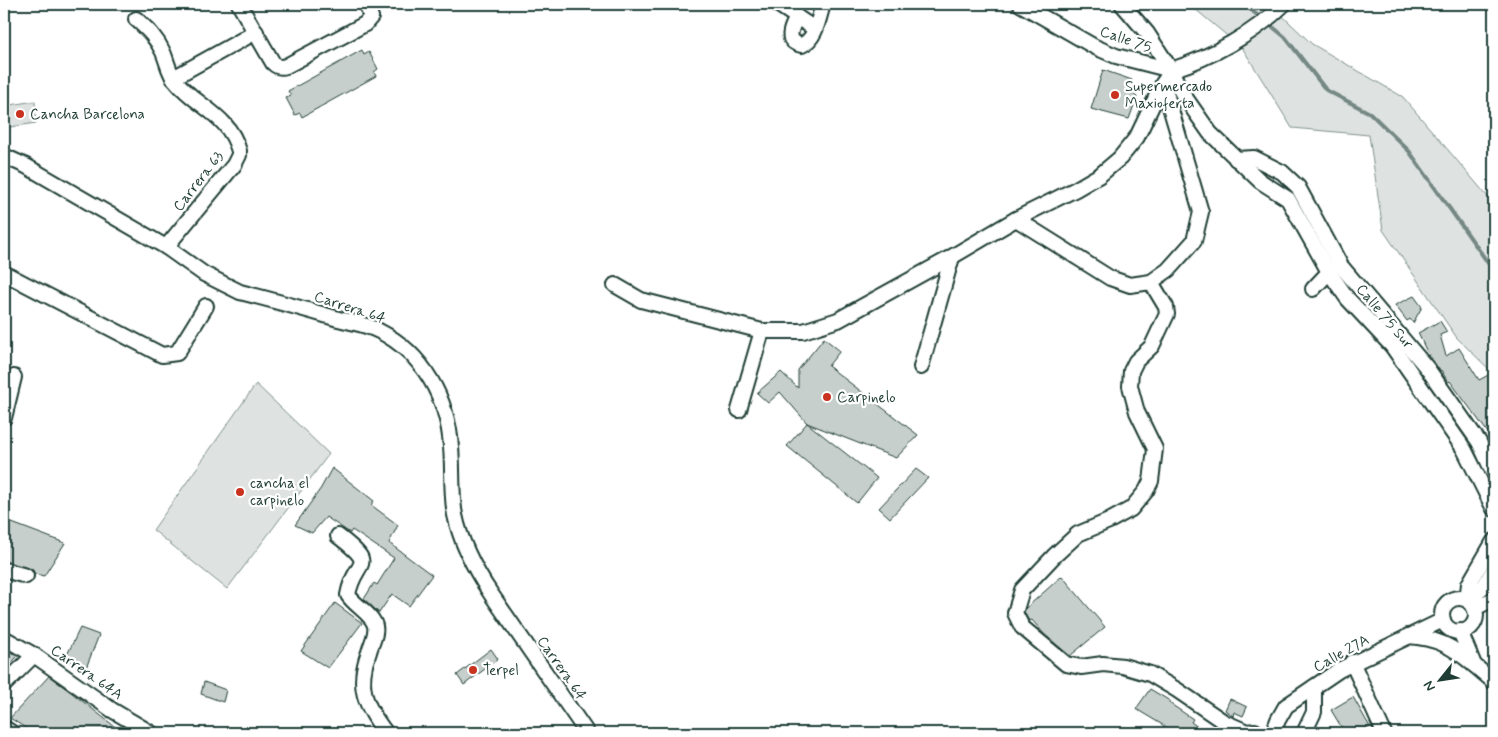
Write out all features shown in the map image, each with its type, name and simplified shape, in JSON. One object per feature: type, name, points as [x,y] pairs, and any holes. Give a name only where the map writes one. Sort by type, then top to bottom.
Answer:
[{"type":"street","points":[[240,4],[277,67],[286,66],[365,24],[371,17],[366,4]]},
{"type":"street","points":[[777,4],[815,29]]},
{"type":"street","points":[[797,17],[790,32],[790,38],[792,41],[802,45],[806,43],[815,29],[823,4]]},
{"type":"street","name":"Calle 75","points":[[1020,4],[1095,47],[1116,56],[1171,70]]},
{"type":"street","name":"Calle 75 Sur","points":[[1122,4],[1147,33],[1171,70],[1182,93],[1197,117],[1210,133],[1260,181],[1288,199],[1289,213],[1347,298],[1392,346],[1464,449],[1494,509]]},
{"type":"street","points":[[615,285],[641,300],[762,331],[803,331],[838,320],[1016,219],[1088,183],[1110,167],[1129,148],[1137,137],[1171,70],[1194,63],[1254,29],[1280,9]]},
{"type":"street","name":"Carrera 63","points":[[136,19],[152,32],[173,78],[185,92],[227,125],[239,151],[234,165],[166,247]]},
{"type":"street","points":[[173,78],[256,32]]},
{"type":"street","points":[[1016,219],[1110,278],[1130,285],[1151,282],[1168,270],[1194,241],[1201,212],[1164,83]]},
{"type":"street","name":"Carrera 64","points":[[6,158],[166,247],[204,274],[240,292],[378,330],[417,359],[431,377],[447,417],[451,445],[455,514],[465,547],[479,576],[587,733]]},
{"type":"street","name":"Calle 75 Sur","points":[[1236,159],[1254,158],[1282,172],[1298,187],[1341,266],[1427,368],[1479,442],[1494,474]]},
{"type":"street","points":[[1276,192],[1274,178],[1282,172]]},
{"type":"street","points":[[921,367],[952,257]]},
{"type":"street","points":[[1313,289],[1329,272]]},
{"type":"street","points":[[4,273],[162,355],[177,354],[206,306]]},
{"type":"street","points":[[1151,282],[1166,306],[1167,314],[1152,346],[1136,361],[1131,371],[1130,386],[1137,412],[1155,449],[1151,480],[1146,491],[1131,509],[1078,534],[1054,556],[1022,590],[1015,613],[1022,627],[1066,664],[1123,666],[1150,674],[1178,690],[1224,722],[1247,732],[1255,731]]},
{"type":"street","points":[[739,410],[762,331]]},
{"type":"street","points":[[4,418],[14,377]]},
{"type":"street","points":[[338,536],[357,550],[362,558],[361,566],[349,586],[348,595],[353,603],[370,617],[376,626],[365,661],[362,681],[365,700],[374,717],[386,733]]},
{"type":"street","points":[[1493,599],[1470,604],[1456,598],[1446,604],[1442,614],[1443,620],[1450,629],[1460,632],[1473,624],[1475,619],[1470,604],[1469,584],[1494,541]]},
{"type":"street","points":[[1470,604],[1494,569]]},
{"type":"street","points":[[4,570],[26,576]]},
{"type":"street","points":[[1484,586],[1486,594],[1493,599]]},
{"type":"street","name":"Calle 27A","points":[[1274,733],[1278,720],[1286,706],[1314,686],[1352,662],[1443,620]]},
{"type":"street","points":[[1460,632],[1474,665]]},
{"type":"street","points":[[1407,636],[1426,638],[1444,643],[1460,652],[1494,682]]},
{"type":"street","name":"Carrera 64A","points":[[4,638],[34,655],[112,710],[151,733]]},
{"type":"street","points":[[4,685],[34,655]]},
{"type":"street","points":[[1352,662],[1384,733]]},
{"type":"street","points":[[1304,733],[1314,712],[1314,686]]},
{"type":"street","points":[[4,728],[12,733]]},
{"type":"shaded area","points":[[1189,4],[1270,4],[1312,44],[1403,97],[1494,204],[1494,374],[1457,338],[1383,230],[1369,135],[1292,128],[1243,49]]},
{"type":"shaded area","name":"Cancha Barcelona","points":[[35,101],[36,123],[4,128],[4,106]]},
{"type":"shaded area","name":"cancha el carpinelo","points":[[256,384],[329,454],[227,589],[153,530]]},
{"type":"building","points":[[362,50],[364,55],[369,52],[378,69],[374,72],[376,76],[302,117],[300,113],[295,115],[286,98],[291,96],[288,91]]},
{"type":"building","name":"Supermercado Maxioferta","points":[[1103,70],[1132,80],[1129,87],[1131,93],[1137,97],[1129,119],[1091,109]]},
{"type":"building","points":[[1414,296],[1422,307],[1413,323],[1410,319],[1407,321],[1395,305]]},
{"type":"building","points":[[1440,321],[1447,332],[1440,335],[1446,356],[1459,348],[1479,380],[1494,372],[1494,441],[1450,381],[1448,382],[1440,371],[1426,350],[1418,333]]},
{"type":"building","name":"Carpinelo","points":[[824,338],[840,351],[828,366],[918,435],[896,458],[807,423],[780,392],[768,403],[757,393],[781,372],[798,388],[798,370]]},
{"type":"building","points":[[807,423],[877,478],[857,503],[787,446]]},
{"type":"building","points":[[332,468],[374,501],[371,505],[398,525],[389,543],[432,575],[409,606],[392,594],[379,613],[364,599],[374,583],[377,585],[394,558],[352,530],[350,533],[326,517],[312,533],[295,525],[321,488]]},
{"type":"building","points":[[916,469],[928,478],[890,518],[879,508]]},
{"type":"building","points":[[4,520],[65,543],[44,576],[35,574],[33,570],[28,568],[4,561]]},
{"type":"building","points":[[1062,576],[1105,627],[1070,656],[1045,635],[1032,620],[1029,621],[1024,612],[1026,608]]},
{"type":"building","points":[[335,603],[362,623],[328,668],[301,651]]},
{"type":"building","points":[[80,628],[99,635],[86,668],[65,659]]},
{"type":"building","points":[[4,649],[18,656],[4,671]]},
{"type":"building","name":"Terpel","points":[[491,649],[498,659],[464,685],[457,675]]},
{"type":"building","points":[[49,676],[123,733],[33,733],[10,718]]},
{"type":"building","points":[[204,682],[226,690],[223,702],[201,694]]},
{"type":"building","points":[[1150,689],[1170,701],[1169,703],[1193,719],[1191,722],[1206,733],[1176,733],[1136,709]]},
{"type":"building","points":[[1353,697],[1370,727],[1358,733],[1345,733],[1331,710]]},
{"type":"building","points":[[1230,699],[1247,707],[1243,716],[1234,712],[1233,716],[1225,710]]},
{"type":"waterway","points":[[1244,4],[1262,19]]},
{"type":"waterway","points":[[1268,23],[1285,37],[1326,90],[1370,113],[1409,151],[1493,270],[1491,335],[1494,337]]},
{"type":"place","name":"Supermercado Maxioferta","points":[[1115,95]]},
{"type":"place","name":"Cancha Barcelona","points":[[20,114]]},
{"type":"place","name":"Carpinelo","points":[[827,397]]},
{"type":"place","name":"cancha el carpinelo","points":[[240,492]]},
{"type":"place","name":"Terpel","points":[[473,670]]}]
